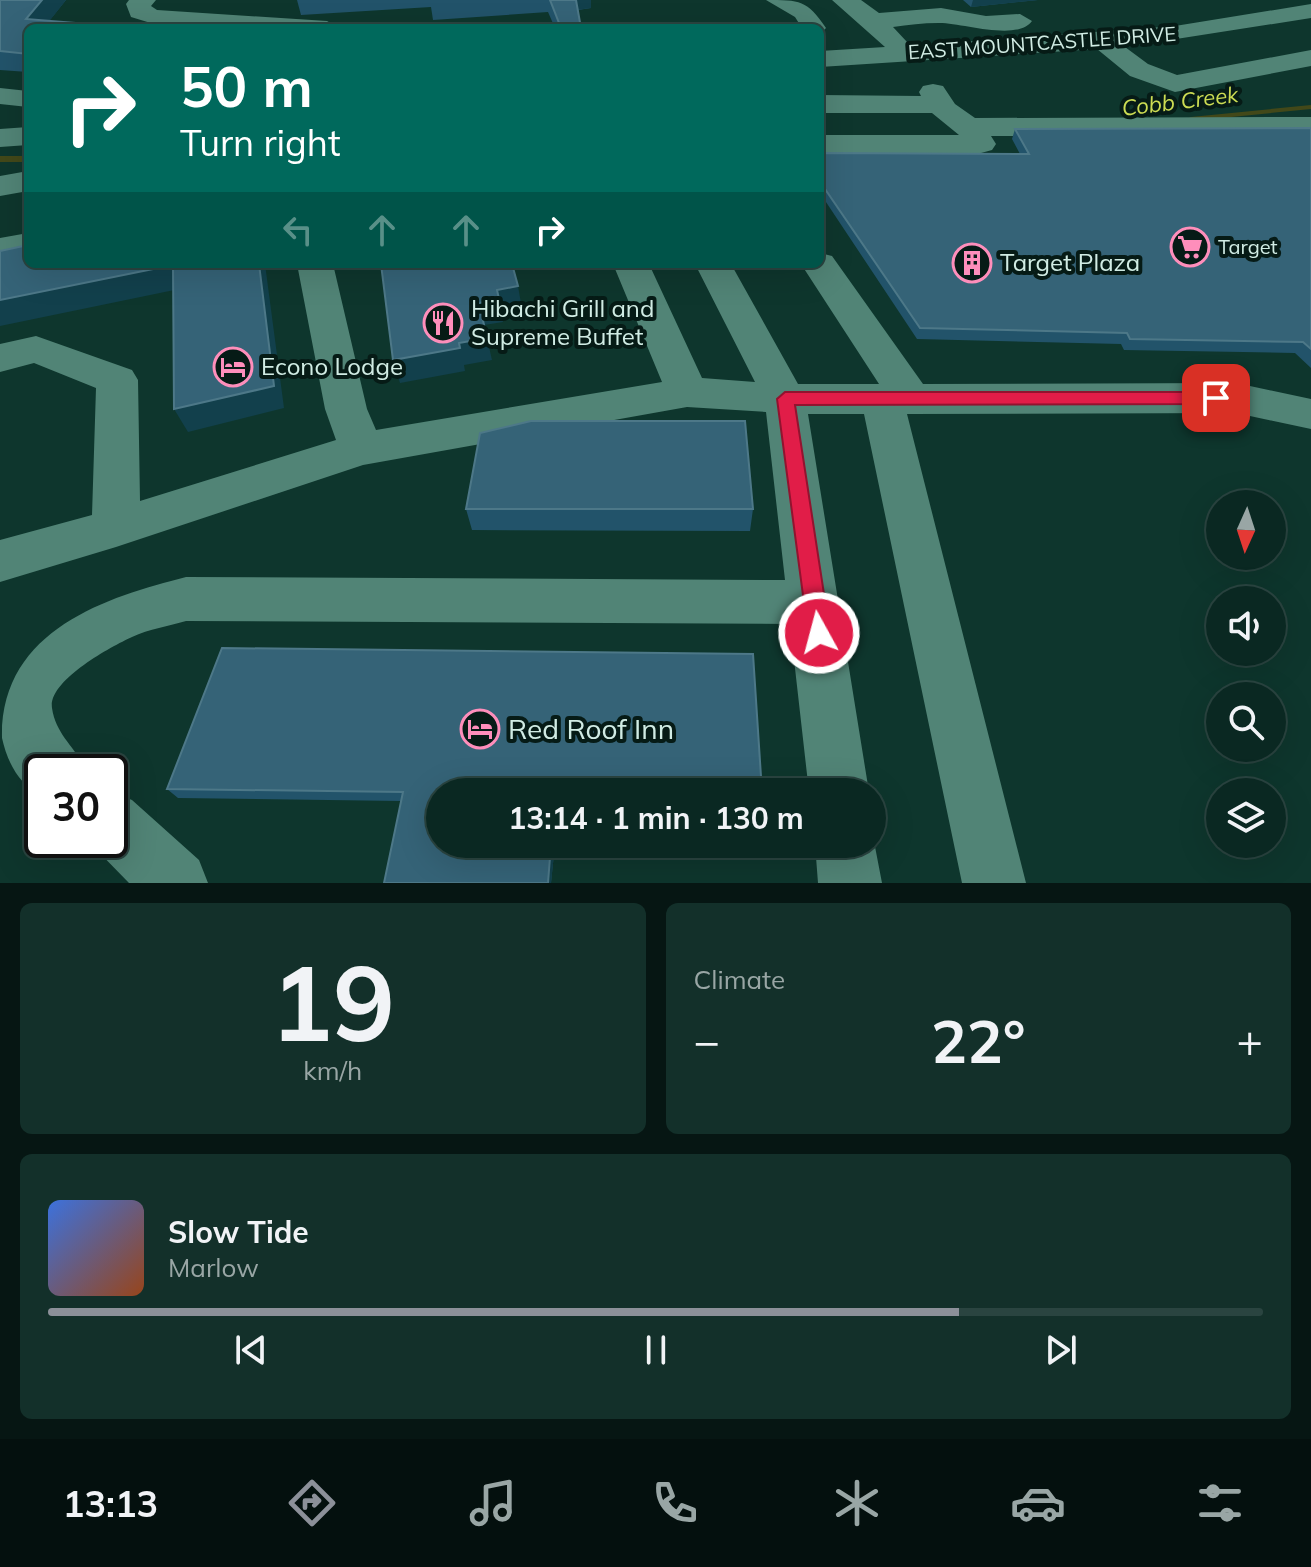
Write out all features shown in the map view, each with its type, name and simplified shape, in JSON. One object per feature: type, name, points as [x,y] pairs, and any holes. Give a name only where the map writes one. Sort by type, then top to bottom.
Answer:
[{"type":"street","points":[[144,0],[138,4],[140,12],[154,17],[269,24]]},
{"type":"street","points":[[183,18],[209,0]]},
{"type":"street","points":[[778,0],[804,12],[812,24]]},
{"type":"street","points":[[844,0],[874,21],[904,54]]},
{"type":"street","points":[[874,21],[905,8],[986,23],[1042,19]]},
{"type":"street","name":"EAST MOUNTCASTLE DRIVE","points":[[824,59],[1108,41],[1311,11]]},
{"type":"street","points":[[1082,18],[1139,70],[1175,84],[1311,58]]},
{"type":"street","points":[[0,96],[24,99]]},
{"type":"street","points":[[824,104],[936,98],[943,114],[972,127],[1311,126]]},
{"type":"street","points":[[824,144],[981,144],[972,127]]},
{"type":"street","points":[[0,138],[24,136]]},
{"type":"street","points":[[0,186],[24,182]]},
{"type":"street","points":[[0,249],[24,244]]},
{"type":"street","points":[[316,268],[346,409],[361,449]]},
{"type":"street","points":[[633,268],[687,392]]},
{"type":"street","points":[[715,268],[785,399],[837,778]]},
{"type":"street","points":[[821,268],[896,398],[994,883]]},
{"type":"street","points":[[0,358],[36,349],[117,380],[116,528]]},
{"type":"street","points":[[0,561],[116,528],[361,449],[687,392],[785,399],[1236,398],[1311,414]]},
{"type":"street","points":[[37,754],[23,705],[34,677],[62,649],[120,617],[186,599],[815,602]]},
{"type":"street","points":[[128,839],[176,883]]},
{"type":"street","points":[[847,858],[850,883]]},
{"type":"building","points":[[0,0],[42,0],[26,19],[88,24],[24,24],[24,54],[0,51]]},
{"type":"building","points":[[550,0],[576,0],[580,24],[559,24]]},
{"type":"building","points":[[1311,128],[1311,349],[1303,342],[1130,339],[1127,333],[920,328],[824,187],[824,153],[1029,154],[1015,129]]},
{"type":"building","name":"Econo Lodge","points":[[24,246],[24,268],[158,268],[0,300],[0,251]]},
{"type":"building","name":"Econo Lodge","points":[[173,268],[259,268],[274,386],[174,409]]},
{"type":"building","name":"Hibachi Grill and Supreme Buffet","points":[[382,268],[513,268],[518,286],[497,290],[499,299],[479,303],[487,338],[459,343],[460,348],[393,360]]},
{"type":"building","points":[[531,421],[745,421],[753,509],[466,509],[480,433]]},
{"type":"building","name":"Red Roof Inn","points":[[222,648],[753,654],[761,778],[426,778],[426,858],[550,858],[548,883],[384,883],[403,792],[167,789]]},
{"type":"waterway","name":"Cobb Creek","points":[[1191,119],[1311,107]]},
{"type":"waterway","name":"Cobb Creek","points":[[0,159],[24,159]]},
{"type":"place","name":"Target","points":[[1190,247]]},
{"type":"place","name":"Target Plaza","points":[[972,263]]},
{"type":"place","name":"Hibachi Grill and Supreme Buffet","points":[[443,323]]},
{"type":"place","name":"Econo Lodge","points":[[233,367]]},
{"type":"place","name":"Red Roof Inn","points":[[480,729]]},
{"type":"route","points":[[819,633],[785,399],[1216,398]]}]
